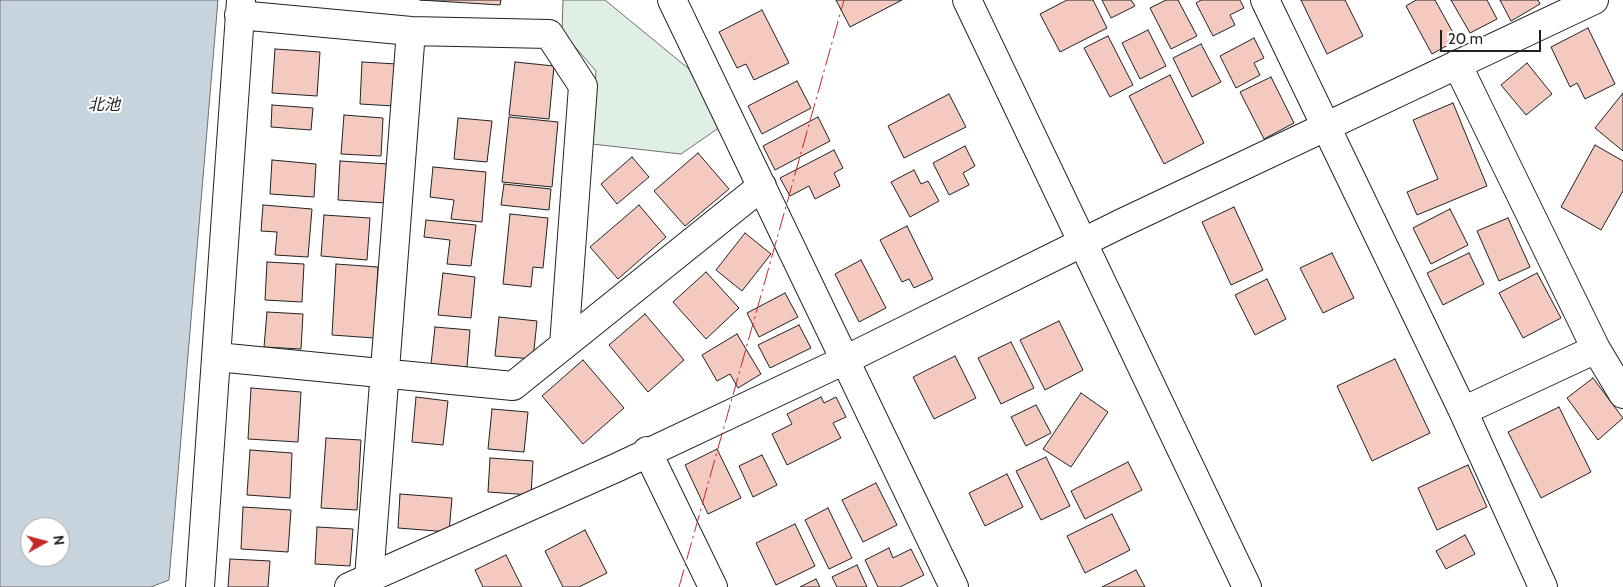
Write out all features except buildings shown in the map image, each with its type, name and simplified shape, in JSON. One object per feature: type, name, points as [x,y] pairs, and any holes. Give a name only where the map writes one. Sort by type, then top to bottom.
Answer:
[{"type":"street","points":[[672,0],[954,587]]},
{"type":"street","points":[[967,0],[1247,587]]},
{"type":"street","points":[[1265,0],[1463,411],[1543,587]]},
{"type":"street","points":[[359,582],[648,452],[845,360],[1084,242],[1594,0]]},
{"type":"street","points":[[200,587],[240,7],[412,31],[549,34],[583,86],[564,345]]},
{"type":"street","points":[[359,582],[385,373],[412,31]]},
{"type":"street","points":[[1457,64],[1596,349],[1623,394]]},
{"type":"street","points":[[217,357],[513,386],[762,186]]},
{"type":"street","points":[[1463,411],[1596,349]]},
{"type":"street","points":[[648,452],[713,587]]},
{"type":"green space","points":[[563,0],[605,0],[689,69],[720,127],[681,154],[592,144],[596,71],[562,32]]},
{"type":"water","name":"北池","points":[[0,0],[218,0],[169,580],[151,587],[0,587]]},
{"type":"power","points":[[679,587],[844,0]]}]
